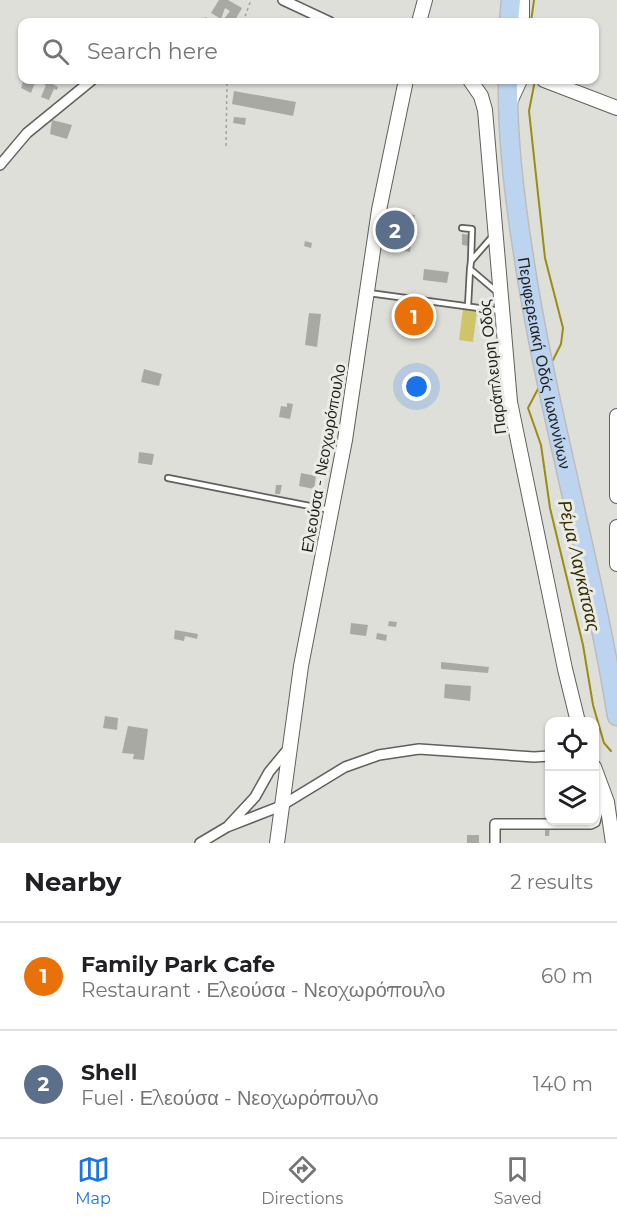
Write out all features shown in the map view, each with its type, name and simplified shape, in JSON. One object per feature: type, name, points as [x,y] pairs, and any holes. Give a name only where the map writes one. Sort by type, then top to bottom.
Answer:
[{"type":"highway","points":[[509,18],[511,0]]},
{"type":"highway","name":"Περιφερειακή Οδός Ιωαννίνων","points":[[508,84],[508,110],[517,212],[533,317],[605,644],[617,716]]},
{"type":"street","points":[[283,0],[321,18]]},
{"type":"street","points":[[420,18],[425,0]]},
{"type":"street","points":[[522,0],[522,18]]},
{"type":"street","points":[[0,165],[27,134],[87,84]]},
{"type":"street","name":"Ελεούσα - Νεοχωρόπουλο","points":[[277,843],[303,655],[333,510],[379,210],[405,84]]},
{"type":"street","name":"Παράπλευρη Οδός","points":[[473,84],[481,96],[484,106],[510,402],[564,669],[577,717]]},
{"type":"street","points":[[508,110],[518,84]]},
{"type":"street","points":[[554,84],[617,108]]},
{"type":"street","points":[[617,416],[617,496]]},
{"type":"street","points":[[617,527],[617,564]]},
{"type":"street","points":[[227,827],[255,797],[269,772],[289,748]]},
{"type":"street","points":[[200,843],[227,827],[282,806],[345,767],[379,755],[419,749],[545,756]]},
{"type":"street","points":[[596,771],[605,794],[613,843]]},
{"type":"street","points":[[495,843],[495,824],[591,824],[595,822],[601,799],[605,794]]},
{"type":"lane","points":[[462,228],[472,229],[468,306]]},
{"type":"lane","points":[[471,261],[495,232]]},
{"type":"lane","points":[[470,269],[501,296]]},
{"type":"lane","points":[[367,292],[502,311]]},
{"type":"lane","points":[[168,478],[333,510]]},
{"type":"path","points":[[244,18],[250,0]]},
{"type":"path","points":[[226,146],[227,84]]},
{"type":"shaded area","points":[[463,309],[477,311],[473,342],[459,340]]},
{"type":"building","points":[[219,0],[228,0],[242,8],[236,18],[225,18],[230,11],[225,8],[221,18],[211,13]]},
{"type":"building","points":[[22,84],[34,84],[31,93],[21,88]]},
{"type":"building","points":[[43,84],[52,84],[58,87],[57,90],[54,89],[49,100],[41,97],[46,85]]},
{"type":"building","points":[[234,91],[296,102],[293,116],[232,104]]},
{"type":"building","points":[[234,117],[246,118],[245,125],[233,123]]},
{"type":"building","points":[[52,120],[72,125],[67,139],[50,134]]},
{"type":"building","points":[[399,213],[415,215],[410,252],[395,249],[397,236],[387,234],[389,223],[397,224]]},
{"type":"building","points":[[462,234],[470,235],[469,246],[462,245]]},
{"type":"building","points":[[305,241],[312,243],[311,248],[304,246]]},
{"type":"building","points":[[424,269],[449,272],[447,283],[423,280]]},
{"type":"building","points":[[309,313],[321,314],[317,347],[305,345]]},
{"type":"building","points":[[144,369],[162,374],[159,386],[141,382]]},
{"type":"building","points":[[287,403],[293,404],[290,419],[279,417],[281,406],[287,407]]},
{"type":"building","points":[[139,452],[154,454],[152,465],[138,463]]},
{"type":"building","points":[[301,473],[316,476],[314,489],[299,486]]},
{"type":"building","points":[[276,485],[282,485],[280,494],[275,494]]},
{"type":"building","points":[[389,621],[397,622],[396,627],[388,626]]},
{"type":"building","points":[[351,623],[368,625],[366,636],[350,634]]},
{"type":"building","points":[[175,630],[198,634],[197,639],[185,636],[184,641],[174,639]]},
{"type":"building","points":[[377,633],[387,635],[386,641],[376,639]]},
{"type":"building","points":[[441,662],[489,667],[488,673],[441,669]]},
{"type":"building","points":[[445,684],[471,686],[470,701],[444,698]]},
{"type":"building","points":[[105,716],[118,718],[117,730],[103,728]]},
{"type":"building","points":[[128,726],[148,729],[144,760],[133,759],[134,754],[122,753]]},
{"type":"building","points":[[545,825],[550,826],[549,836],[545,836]]},
{"type":"building","points":[[467,835],[479,835],[479,843],[467,843]]},
{"type":"waterway","name":"Ρέμα Λαγκάτσας","points":[[532,18],[534,0]]},
{"type":"waterway","name":"Ρέμα Λαγκάτσας","points":[[534,84],[529,111],[545,258],[563,328],[561,344],[553,360]]},
{"type":"waterway","name":"Ρέμα Λαγκάτσας","points":[[539,387],[528,408],[541,445],[550,508],[583,645],[593,705],[604,743],[611,751]]},
{"type":"place","name":"Shell","points":[[395,230]]},
{"type":"place","name":"Family Park Cafe","points":[[414,316]]}]
